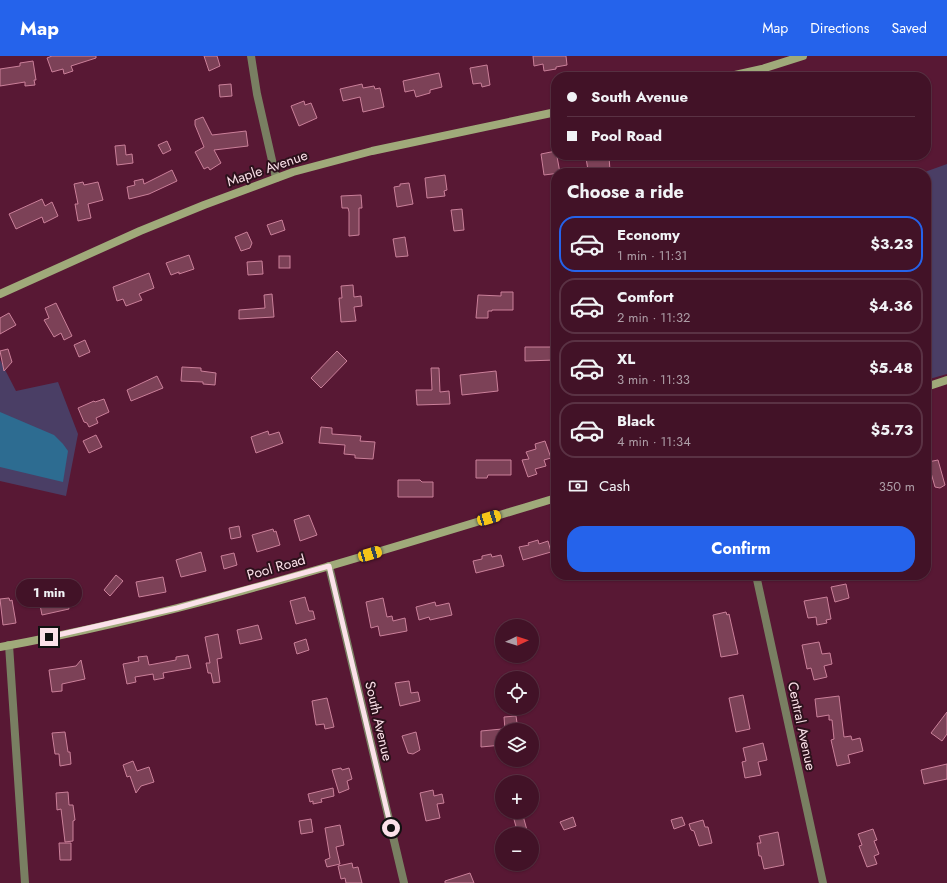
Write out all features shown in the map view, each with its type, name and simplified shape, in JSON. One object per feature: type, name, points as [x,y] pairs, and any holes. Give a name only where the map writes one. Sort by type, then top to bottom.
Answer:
[{"type":"main road","points":[[748,72],[803,56]]},
{"type":"main road","name":"Maple Avenue","points":[[0,294],[204,204],[304,168],[372,151],[551,113]]},
{"type":"main road","points":[[931,385],[947,380]]},
{"type":"main road","name":"Pool Road","points":[[0,647],[177,608],[329,566],[551,499]]},
{"type":"street","points":[[251,56],[257,94],[276,178]]},
{"type":"street","name":"South Avenue","points":[[329,566],[404,883]]},
{"type":"street","name":"Central Avenue","points":[[757,580],[823,883]]},
{"type":"street","points":[[9,645],[25,883]]},
{"type":"shaded area","points":[[947,164],[947,374],[931,379],[931,170]]},
{"type":"shaded area","points":[[0,360],[16,391],[58,382],[78,434],[66,496],[0,481]]},
{"type":"water","points":[[0,412],[54,435],[63,444],[68,451],[63,482],[0,467]]},
{"type":"building","points":[[52,56],[96,56],[96,58],[71,66],[73,71],[64,74],[63,69],[52,72],[47,58]]},
{"type":"building","points":[[204,56],[217,56],[220,66],[209,71]]},
{"type":"building","points":[[533,56],[566,56],[567,65],[544,71],[543,64],[534,66]]},
{"type":"building","points":[[33,61],[36,80],[34,80],[35,85],[25,86],[25,82],[0,86],[0,69],[20,66],[20,63]]},
{"type":"building","points":[[487,65],[490,85],[482,87],[481,83],[473,84],[470,68]]},
{"type":"building","points":[[439,73],[442,87],[430,90],[430,93],[416,97],[414,90],[405,92],[403,81]]},
{"type":"building","points":[[231,84],[232,96],[220,97],[219,85]]},
{"type":"building","points":[[362,84],[363,88],[374,86],[375,89],[380,88],[384,107],[363,112],[360,97],[343,101],[340,89]]},
{"type":"building","points":[[304,101],[305,105],[311,103],[317,118],[299,126],[291,106]]},
{"type":"building","points":[[203,117],[212,135],[246,131],[248,146],[214,150],[221,163],[210,170],[208,167],[204,169],[195,152],[204,147],[195,125],[195,120]]},
{"type":"building","points":[[167,141],[171,150],[163,154],[158,145]]},
{"type":"building","points":[[125,145],[126,155],[132,154],[133,163],[117,165],[115,146]]},
{"type":"building","points":[[551,152],[551,160],[558,160],[559,168],[551,168],[551,174],[544,175],[541,154]]},
{"type":"building","points":[[586,160],[609,160],[610,168],[588,168]]},
{"type":"building","points":[[172,170],[177,181],[149,194],[129,199],[127,187],[135,185],[134,181],[143,179],[144,184]]},
{"type":"building","points":[[445,175],[447,190],[444,191],[445,196],[427,198],[425,178]]},
{"type":"building","points":[[83,182],[84,185],[98,182],[103,200],[88,204],[91,218],[78,221],[75,204],[78,204],[74,184]]},
{"type":"building","points":[[409,183],[413,204],[397,207],[394,187],[400,186],[400,184]]},
{"type":"building","points":[[361,195],[362,208],[359,208],[359,235],[349,236],[349,212],[348,208],[342,208],[341,196]]},
{"type":"building","points":[[42,199],[45,206],[52,202],[58,216],[44,223],[42,217],[16,229],[9,214]]},
{"type":"building","points":[[462,209],[464,230],[454,231],[451,210]]},
{"type":"building","points":[[282,220],[285,230],[271,235],[267,225]]},
{"type":"building","points":[[247,232],[252,243],[250,248],[241,251],[235,237]]},
{"type":"building","points":[[405,237],[408,256],[396,257],[393,239]]},
{"type":"building","points":[[189,255],[194,269],[171,275],[166,263]]},
{"type":"building","points":[[279,256],[290,256],[290,268],[279,268]]},
{"type":"building","points":[[262,261],[263,274],[248,275],[247,262]]},
{"type":"building","points":[[149,273],[154,288],[139,294],[142,300],[126,306],[123,299],[117,301],[113,287]]},
{"type":"building","points":[[353,285],[354,297],[361,296],[362,306],[354,307],[356,321],[341,322],[339,298],[342,298],[341,286]]},
{"type":"building","points":[[501,292],[513,292],[513,310],[492,310],[488,311],[488,318],[476,318],[478,295],[501,296]]},
{"type":"building","points":[[272,294],[274,317],[239,319],[239,310],[265,308],[264,295]]},
{"type":"building","points":[[56,303],[72,336],[64,340],[61,333],[54,337],[44,320],[49,318],[45,308]]},
{"type":"building","points":[[9,313],[16,325],[0,334],[0,318]]},
{"type":"building","points":[[85,340],[90,352],[79,357],[74,345]]},
{"type":"building","points":[[525,347],[551,347],[551,360],[525,361]]},
{"type":"building","points":[[8,349],[12,362],[4,371],[0,351]]},
{"type":"building","points":[[337,351],[347,361],[321,388],[311,378]]},
{"type":"building","points":[[182,367],[201,368],[201,371],[216,373],[215,385],[203,384],[203,382],[181,381]]},
{"type":"building","points":[[431,368],[439,368],[440,392],[449,391],[450,404],[417,405],[416,390],[432,390]]},
{"type":"building","points":[[496,371],[498,391],[462,395],[460,375]]},
{"type":"building","points":[[157,376],[163,388],[131,401],[127,390]]},
{"type":"building","points":[[104,399],[109,412],[96,418],[98,423],[89,427],[87,423],[84,422],[78,408],[94,401]]},
{"type":"building","points":[[321,427],[332,428],[332,434],[361,436],[360,441],[375,442],[373,459],[355,458],[355,455],[344,454],[345,445],[319,443]]},
{"type":"building","points":[[268,431],[269,435],[279,432],[283,443],[256,453],[251,437]]},
{"type":"building","points":[[96,435],[102,447],[89,453],[83,441]]},
{"type":"building","points":[[545,441],[551,458],[544,460],[546,466],[535,469],[537,474],[528,477],[522,460],[529,459],[526,452],[536,449],[535,444]]},
{"type":"building","points":[[476,460],[511,460],[511,475],[488,475],[487,478],[476,478]]},
{"type":"building","points":[[938,460],[945,485],[940,488],[935,487],[931,473],[931,461]]},
{"type":"building","points":[[398,480],[420,480],[422,482],[433,482],[433,497],[398,497]]},
{"type":"building","points":[[309,515],[317,535],[300,541],[294,520]]},
{"type":"building","points":[[239,526],[241,537],[231,539],[229,528]]},
{"type":"building","points":[[273,529],[274,532],[276,531],[280,545],[257,552],[252,535]]},
{"type":"building","points":[[538,540],[539,544],[548,541],[551,552],[523,560],[519,547],[529,545],[528,543]]},
{"type":"building","points":[[201,552],[206,571],[181,577],[176,560]]},
{"type":"building","points":[[234,553],[237,565],[224,569],[221,556]]},
{"type":"building","points":[[491,554],[492,557],[501,555],[504,566],[476,573],[473,561],[482,559],[482,556]]},
{"type":"building","points":[[116,575],[123,581],[110,596],[104,590]]},
{"type":"building","points":[[163,577],[166,592],[139,597],[136,582]]},
{"type":"building","points":[[846,584],[849,598],[835,602],[831,587]]},
{"type":"building","points":[[66,594],[69,609],[42,615],[39,600]]},
{"type":"building","points":[[305,597],[309,611],[313,611],[315,619],[296,624],[290,601]]},
{"type":"building","points":[[827,597],[831,619],[826,620],[827,623],[817,625],[816,617],[808,618],[804,601]]},
{"type":"building","points":[[9,598],[10,601],[12,600],[16,623],[3,625],[0,599]]},
{"type":"building","points":[[383,598],[387,617],[392,616],[393,621],[405,618],[407,631],[380,636],[378,626],[371,628],[366,602]]},
{"type":"building","points":[[435,602],[436,606],[449,603],[452,615],[430,620],[429,617],[419,620],[416,607]]},
{"type":"building","points":[[726,612],[727,615],[729,614],[738,654],[721,657],[713,615]]},
{"type":"building","points":[[258,625],[262,639],[240,644],[237,630]]},
{"type":"building","points":[[218,634],[222,658],[217,659],[220,682],[213,683],[211,673],[208,673],[206,663],[210,663],[205,637]]},
{"type":"building","points":[[306,639],[309,650],[297,654],[294,643]]},
{"type":"building","points":[[819,642],[822,654],[830,653],[832,664],[824,666],[827,677],[814,680],[811,668],[807,669],[802,645]]},
{"type":"building","points":[[188,655],[191,668],[163,673],[164,678],[154,680],[153,674],[135,677],[136,682],[127,684],[123,664],[139,661],[138,657],[147,656],[149,665],[176,660],[176,657]]},
{"type":"building","points":[[81,660],[85,679],[62,684],[62,691],[52,692],[49,670],[76,666]]},
{"type":"building","points":[[409,681],[411,693],[418,692],[420,701],[400,706],[395,683]]},
{"type":"building","points":[[743,695],[750,729],[736,732],[729,698]]},
{"type":"building","points":[[839,696],[844,737],[851,736],[852,740],[860,738],[863,751],[848,755],[850,763],[837,766],[831,740],[834,739],[832,720],[829,720],[829,715],[817,717],[815,699]]},
{"type":"building","points":[[327,698],[334,727],[325,729],[324,724],[316,725],[312,701]]},
{"type":"building","points":[[947,712],[947,734],[942,741],[931,733]]},
{"type":"building","points":[[516,716],[517,723],[504,723],[504,717]]},
{"type":"building","points":[[495,730],[495,746],[481,747],[481,731]]},
{"type":"building","points":[[65,732],[68,752],[70,752],[71,764],[60,766],[59,754],[55,754],[52,733]]},
{"type":"building","points":[[416,732],[420,750],[413,754],[408,753],[402,736]]},
{"type":"building","points":[[763,743],[767,760],[758,762],[761,775],[745,778],[742,762],[746,761],[743,748]]},
{"type":"building","points":[[133,761],[137,771],[149,767],[154,782],[141,786],[136,793],[130,776],[127,777],[123,765]]},
{"type":"building","points":[[947,764],[947,779],[924,784],[921,770]]},
{"type":"building","points":[[341,768],[342,770],[349,768],[352,779],[347,781],[349,789],[339,793],[332,770]]},
{"type":"building","points":[[333,788],[334,796],[321,799],[322,802],[313,804],[313,801],[310,802],[308,794]]},
{"type":"building","points":[[433,790],[434,796],[442,794],[444,803],[437,804],[440,818],[426,821],[420,793]]},
{"type":"building","points":[[68,792],[69,805],[73,805],[75,820],[73,821],[73,841],[65,842],[61,809],[57,810],[56,793]]},
{"type":"building","points":[[573,817],[576,826],[564,830],[560,822]]},
{"type":"building","points":[[682,817],[685,825],[674,829],[671,820]]},
{"type":"building","points":[[311,819],[313,832],[301,834],[299,821]]},
{"type":"building","points":[[514,819],[524,819],[526,827],[516,827]]},
{"type":"building","points":[[703,820],[705,827],[708,827],[712,843],[699,846],[694,831],[691,830],[689,824]]},
{"type":"building","points":[[340,825],[344,845],[336,847],[340,864],[327,867],[325,860],[330,858],[325,828]]},
{"type":"building","points":[[873,829],[877,840],[874,841],[879,854],[874,856],[877,864],[867,867],[859,846],[862,845],[858,834]]},
{"type":"building","points":[[778,832],[784,865],[764,869],[761,856],[759,856],[757,843],[761,843],[759,836]]},
{"type":"building","points":[[59,843],[71,843],[71,860],[60,860]]},
{"type":"building","points":[[352,863],[353,868],[358,867],[362,883],[346,883],[345,878],[341,879],[338,866]]},
{"type":"building","points":[[470,873],[474,883],[445,883],[445,881]]},
{"type":"route","points":[[49,637],[177,608],[329,566],[391,828]]}]
